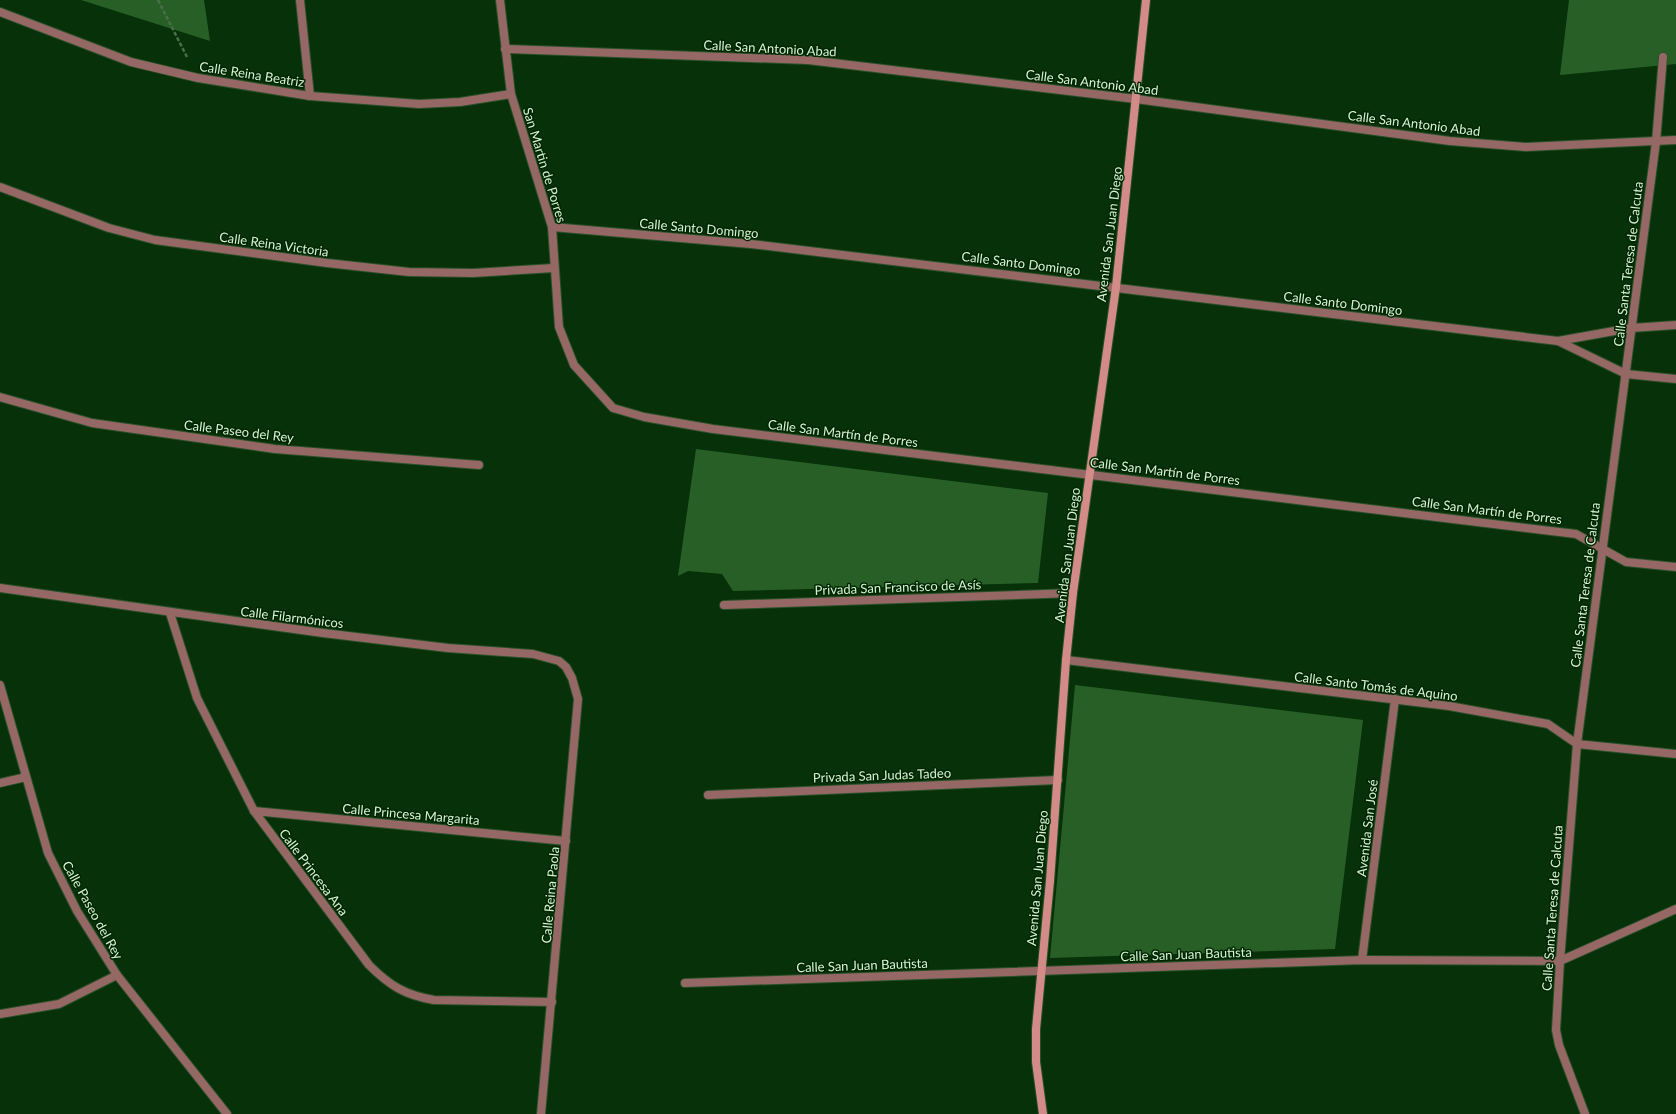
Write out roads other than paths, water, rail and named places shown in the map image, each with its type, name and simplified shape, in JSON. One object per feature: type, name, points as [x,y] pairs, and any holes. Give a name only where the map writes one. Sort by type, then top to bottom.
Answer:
[{"type":"street","points":[[300,0],[310,96]]},
{"type":"street","name":"San Martin de Porres","points":[[500,0],[511,94],[552,227],[559,327],[574,365],[613,408],[644,417]]},
{"type":"street","name":"Avenida San Juan Diego","points":[[1043,1114],[1036,1062],[1036,1029],[1058,780],[1066,660],[1073,593],[1116,287],[1146,0]]},
{"type":"street","name":"Calle Reina Beatriz","points":[[0,12],[132,62],[198,78],[310,96],[419,104],[460,102],[511,94]]},
{"type":"street","name":"Calle San Antonio Abad","points":[[505,49],[808,60],[1136,99],[1450,141],[1518,146],[1656,142],[1676,140]]},
{"type":"street","name":"Calle Santa Teresa de Calcuta","points":[[1585,1114],[1565,1063],[1556,1030],[1560,961],[1577,744],[1656,142],[1663,57]]},
{"type":"street","name":"Calle Reina Victoria","points":[[0,188],[109,228],[155,240],[409,272],[473,274],[554,268]]},
{"type":"street","name":"Calle Santo Domingo","points":[[552,227],[752,244],[1558,341],[1631,328],[1676,325]]},
{"type":"street","name":"Calle Santo Domingo","points":[[1558,341],[1626,374],[1676,379]]},
{"type":"street","name":"Calle Paseo del Rey","points":[[0,397],[99,424],[275,449],[479,465]]},
{"type":"street","name":"Calle San Martín de Porres","points":[[644,417],[713,429],[1576,534],[1626,562],[1676,566]]},
{"type":"street","name":"Calle Filarmónicos","points":[[0,588],[170,613],[448,648],[533,654],[559,661],[566,667],[572,678]]},
{"type":"street","name":"Privada San Francisco de Asís","points":[[724,605],[1073,593]]},
{"type":"street","name":"Calle Princesa Ana","points":[[170,613],[198,698],[254,811],[369,965],[385,980],[403,992],[418,997],[434,1000],[552,1002]]},
{"type":"street","name":"Calle Santo Tomás de Aquino","points":[[1066,660],[1449,706],[1548,724],[1577,744],[1676,754]]},
{"type":"street","name":"Calle Reina Paola","points":[[541,1114],[578,699],[572,678]]},
{"type":"street","name":"Calle Paseo del Rey","points":[[0,685],[48,853],[77,911],[116,975],[227,1114]]},
{"type":"street","name":"Avenida San José","points":[[1362,960],[1395,699]]},
{"type":"street","points":[[0,783],[26,777]]},
{"type":"street","name":"Privada San Judas Tadeo","points":[[708,795],[1058,780]]},
{"type":"street","name":"Calle Princesa Margarita","points":[[254,811],[566,841]]},
{"type":"street","name":"Calle San Juan Bautista","points":[[685,983],[1362,960],[1560,961],[1676,909]]},
{"type":"street","points":[[0,1014],[59,1004],[116,975]]}]
